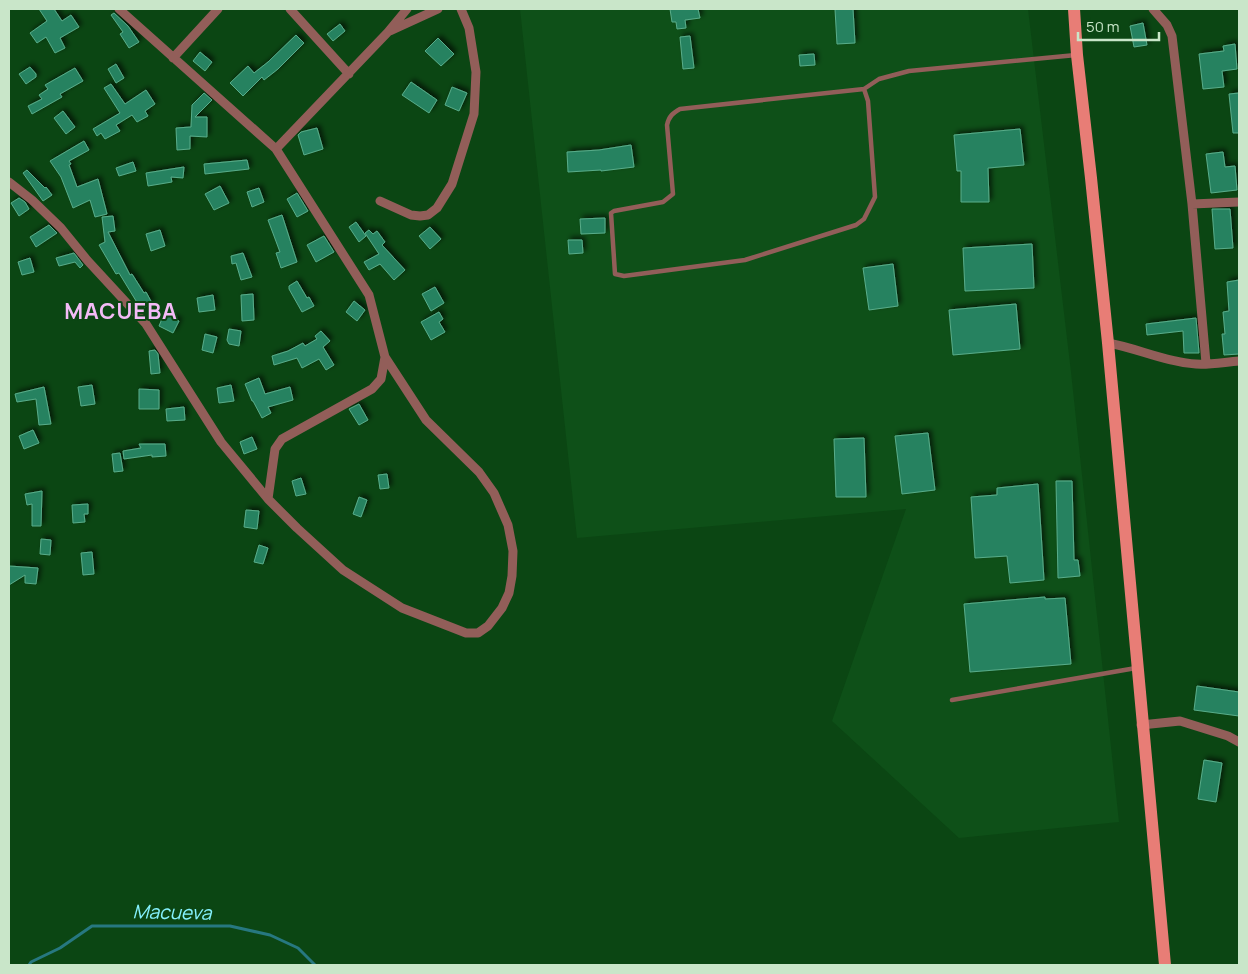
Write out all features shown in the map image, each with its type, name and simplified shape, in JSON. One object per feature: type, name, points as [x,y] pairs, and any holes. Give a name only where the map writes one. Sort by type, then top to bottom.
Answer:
[{"type":"main road","points":[[1074,9],[1077,55],[1108,342],[1141,725],[1165,965]]},
{"type":"street","points":[[9,182],[32,200],[61,228],[146,324],[221,442],[268,499],[297,528],[343,570],[402,608],[466,633],[478,633],[488,626],[502,608],[509,593],[512,576],[513,551],[508,525],[494,493],[479,472],[426,420],[385,357],[369,295],[325,222],[276,149],[119,9]]},
{"type":"street","points":[[173,58],[218,9]]},
{"type":"street","points":[[290,9],[349,74]]},
{"type":"street","points":[[276,149],[349,74],[407,9]]},
{"type":"street","points":[[388,32],[438,9]]},
{"type":"street","points":[[380,201],[411,215],[428,215],[437,208],[452,184],[474,114],[476,72],[469,28],[461,9]]},
{"type":"street","points":[[1153,9],[1167,25],[1172,36],[1192,204],[1206,363]]},
{"type":"street","points":[[1192,204],[1239,202]]},
{"type":"street","points":[[1108,342],[1164,358],[1197,364],[1239,361]]},
{"type":"street","points":[[268,499],[278,443],[372,389],[381,378],[385,357]]},
{"type":"street","points":[[1141,725],[1180,721],[1228,736],[1239,742]]},
{"type":"lane","points":[[864,89],[868,101],[875,197],[864,219],[856,225],[745,260],[624,276],[614,274],[611,213],[663,202],[673,194],[667,125],[668,119],[680,109],[864,89],[879,79],[909,71],[1077,55]]},
{"type":"lane","points":[[952,700],[1137,668]]},
{"type":"shaded area","points":[[520,9],[1028,9],[1071,372],[1119,822],[959,838],[832,721],[906,509],[577,538]]},
{"type":"building","points":[[39,9],[54,9],[62,21],[71,15],[79,27],[60,38],[65,48],[55,53],[46,37],[37,43],[30,33],[47,21]]},
{"type":"building","points":[[670,9],[698,9],[700,18],[685,20],[686,28],[677,29],[676,22],[672,22]]},
{"type":"building","points":[[835,9],[853,9],[855,43],[837,44]]},
{"type":"building","points":[[114,13],[128,26],[139,42],[129,48],[120,34],[123,32],[111,15]]},
{"type":"building","points":[[1143,23],[1147,45],[1134,47],[1130,26]]},
{"type":"building","points":[[340,24],[345,31],[333,41],[327,34]]},
{"type":"building","points":[[296,35],[304,43],[278,69],[264,80],[262,77],[243,96],[230,83],[248,66],[254,73]]},
{"type":"building","points":[[690,36],[694,68],[683,69],[680,37]]},
{"type":"building","points":[[438,38],[454,54],[441,66],[425,51]]},
{"type":"building","points":[[1235,44],[1237,69],[1222,71],[1224,87],[1203,89],[1199,54],[1224,51],[1223,46]]},
{"type":"building","points":[[200,52],[212,62],[205,71],[193,61]]},
{"type":"building","points":[[814,54],[815,65],[800,66],[799,55]]},
{"type":"building","points":[[116,64],[124,78],[116,83],[108,69]]},
{"type":"building","points":[[30,67],[36,74],[36,77],[26,84],[19,74]]},
{"type":"building","points":[[75,68],[83,81],[60,94],[62,97],[32,114],[28,106],[42,99],[39,95],[48,89],[45,85]]},
{"type":"building","points":[[411,82],[437,100],[429,113],[402,95]]},
{"type":"building","points":[[111,84],[125,104],[146,90],[155,104],[145,111],[148,116],[137,122],[132,115],[116,125],[120,131],[105,139],[101,133],[97,136],[93,129],[120,113],[104,88]]},
{"type":"building","points":[[452,87],[467,93],[459,111],[445,105]]},
{"type":"building","points":[[204,93],[212,100],[195,117],[207,117],[207,137],[190,136],[190,149],[177,150],[176,128],[191,127],[192,105]]},
{"type":"building","points":[[1239,93],[1239,133],[1233,133],[1229,94]]},
{"type":"building","points":[[63,111],[75,127],[66,134],[54,118]]},
{"type":"building","points":[[317,128],[323,149],[304,155],[298,135],[301,132]]},
{"type":"building","points":[[1020,129],[1024,165],[988,168],[989,202],[961,202],[961,171],[957,171],[954,135]]},
{"type":"building","points":[[84,141],[89,150],[69,161],[71,164],[69,165],[77,187],[98,179],[107,214],[95,217],[90,200],[73,208],[61,177],[50,161]]},
{"type":"building","points":[[631,145],[634,167],[568,172],[567,152]]},
{"type":"building","points":[[1223,152],[1225,167],[1235,166],[1237,190],[1211,193],[1206,154]]},
{"type":"building","points":[[247,160],[249,169],[205,174],[204,164]]},
{"type":"building","points":[[133,162],[136,171],[119,176],[116,168]]},
{"type":"building","points":[[184,167],[183,178],[171,177],[172,182],[148,186],[146,173]]},
{"type":"building","points":[[27,170],[52,195],[43,201],[23,173]]},
{"type":"building","points":[[220,186],[229,203],[214,210],[205,194]]},
{"type":"building","points":[[259,188],[264,202],[252,207],[247,192]]},
{"type":"building","points":[[297,193],[308,211],[297,217],[287,199]]},
{"type":"building","points":[[19,198],[25,202],[29,209],[19,216],[11,203]]},
{"type":"building","points":[[1212,209],[1230,209],[1233,248],[1215,249]]},
{"type":"building","points":[[282,215],[297,262],[281,268],[276,253],[280,252],[268,220]]},
{"type":"building","points":[[113,216],[115,231],[108,232],[130,275],[132,274],[152,303],[141,309],[119,273],[116,274],[99,245],[105,242],[102,217]]},
{"type":"building","points":[[605,218],[605,233],[581,234],[580,219]]},
{"type":"building","points":[[356,222],[366,236],[359,242],[349,227]]},
{"type":"building","points":[[49,225],[57,233],[36,247],[30,237]]},
{"type":"building","points":[[430,227],[441,239],[430,249],[419,236]]},
{"type":"building","points":[[160,230],[165,246],[151,251],[146,234]]},
{"type":"building","points":[[369,230],[373,234],[377,231],[385,242],[382,245],[405,270],[394,280],[380,264],[369,270],[364,262],[379,254],[365,233]]},
{"type":"building","points":[[324,236],[334,252],[316,262],[307,245]]},
{"type":"building","points":[[568,240],[582,240],[583,253],[569,254]]},
{"type":"building","points":[[1032,244],[1034,288],[965,291],[963,248]]},
{"type":"building","points":[[74,253],[83,265],[80,268],[75,262],[59,266],[56,258]]},
{"type":"building","points":[[243,253],[252,277],[241,280],[236,263],[232,264],[231,256]]},
{"type":"building","points":[[30,258],[34,272],[22,275],[18,262]]},
{"type":"building","points":[[893,264],[898,306],[869,310],[863,268]]},
{"type":"building","points":[[1239,280],[1239,354],[1224,355],[1222,334],[1225,334],[1223,312],[1229,311],[1227,282]]},
{"type":"building","points":[[297,281],[314,306],[302,312],[289,289],[289,286]]},
{"type":"building","points":[[435,287],[444,303],[431,311],[422,294]]},
{"type":"building","points":[[253,294],[254,320],[242,321],[241,295]]},
{"type":"building","points":[[213,295],[215,310],[199,312],[197,298]]},
{"type":"building","points":[[354,301],[365,310],[357,321],[346,312]]},
{"type":"building","points":[[1016,304],[1020,349],[953,355],[949,310]]},
{"type":"building","points":[[439,312],[443,319],[439,322],[445,332],[431,340],[421,322]]},
{"type":"building","points":[[164,314],[179,321],[173,333],[159,326]]},
{"type":"building","points":[[1196,318],[1199,353],[1184,353],[1183,331],[1147,335],[1146,324]]},
{"type":"building","points":[[229,329],[241,331],[239,346],[229,344],[227,340]]},
{"type":"building","points":[[321,331],[330,341],[323,347],[334,365],[326,370],[319,359],[302,368],[297,358],[274,365],[272,356],[288,351],[303,343],[305,346],[317,339],[315,336]]},
{"type":"building","points":[[205,334],[217,337],[213,353],[202,350]]},
{"type":"building","points":[[155,350],[158,354],[160,373],[151,374],[149,351]]},
{"type":"building","points":[[259,378],[265,394],[290,387],[293,400],[268,407],[271,413],[262,418],[245,384]]},
{"type":"building","points":[[92,385],[95,404],[81,406],[78,387]]},
{"type":"building","points":[[231,385],[234,401],[219,403],[217,388]]},
{"type":"building","points":[[44,387],[51,424],[39,425],[36,399],[17,402],[15,394]]},
{"type":"building","points":[[139,389],[159,390],[159,409],[139,409]]},
{"type":"building","points":[[359,404],[368,420],[359,425],[349,409]]},
{"type":"building","points":[[184,407],[185,420],[167,421],[166,409]]},
{"type":"building","points":[[33,430],[39,443],[24,449],[19,436]]},
{"type":"building","points":[[928,433],[935,490],[902,494],[895,436]]},
{"type":"building","points":[[252,437],[257,449],[244,454],[240,442]]},
{"type":"building","points":[[864,438],[866,497],[836,497],[834,439]]},
{"type":"building","points":[[139,444],[165,444],[166,456],[152,457],[152,455],[124,459],[123,451],[141,448]]},
{"type":"building","points":[[120,453],[123,471],[114,472],[112,454]]},
{"type":"building","points":[[387,474],[389,488],[380,489],[378,475]]},
{"type":"building","points":[[301,478],[306,494],[296,496],[292,481]]},
{"type":"building","points":[[1056,481],[1072,481],[1074,560],[1078,560],[1080,576],[1058,578]]},
{"type":"building","points":[[1038,484],[1044,580],[1010,583],[1007,556],[975,558],[971,497],[997,495],[997,488]]},
{"type":"building","points":[[42,491],[41,526],[32,526],[32,504],[27,505],[25,494]]},
{"type":"building","points":[[359,497],[367,500],[361,517],[353,514]]},
{"type":"building","points":[[88,504],[88,514],[84,514],[85,522],[73,523],[72,505]]},
{"type":"building","points":[[246,510],[259,511],[257,529],[244,527]]},
{"type":"building","points":[[41,539],[51,540],[50,555],[40,554]]},
{"type":"building","points":[[259,545],[268,548],[263,564],[254,562]]},
{"type":"building","points":[[92,552],[94,574],[83,575],[81,553]]},
{"type":"building","points":[[9,566],[38,568],[36,584],[25,583],[25,575],[9,585]]},
{"type":"building","points":[[1045,597],[1045,599],[1065,598],[1071,664],[970,672],[964,604]]},
{"type":"building","points":[[1197,686],[1239,692],[1239,716],[1194,710]]},
{"type":"building","points":[[1204,760],[1222,763],[1216,802],[1198,799]]},
{"type":"waterway","name":"Macueva","points":[[29,965],[31,962],[60,948],[92,926],[230,926],[270,935],[298,948],[315,965]]},
{"type":"district","name":"MACUEBA","points":[[121,311]]}]
